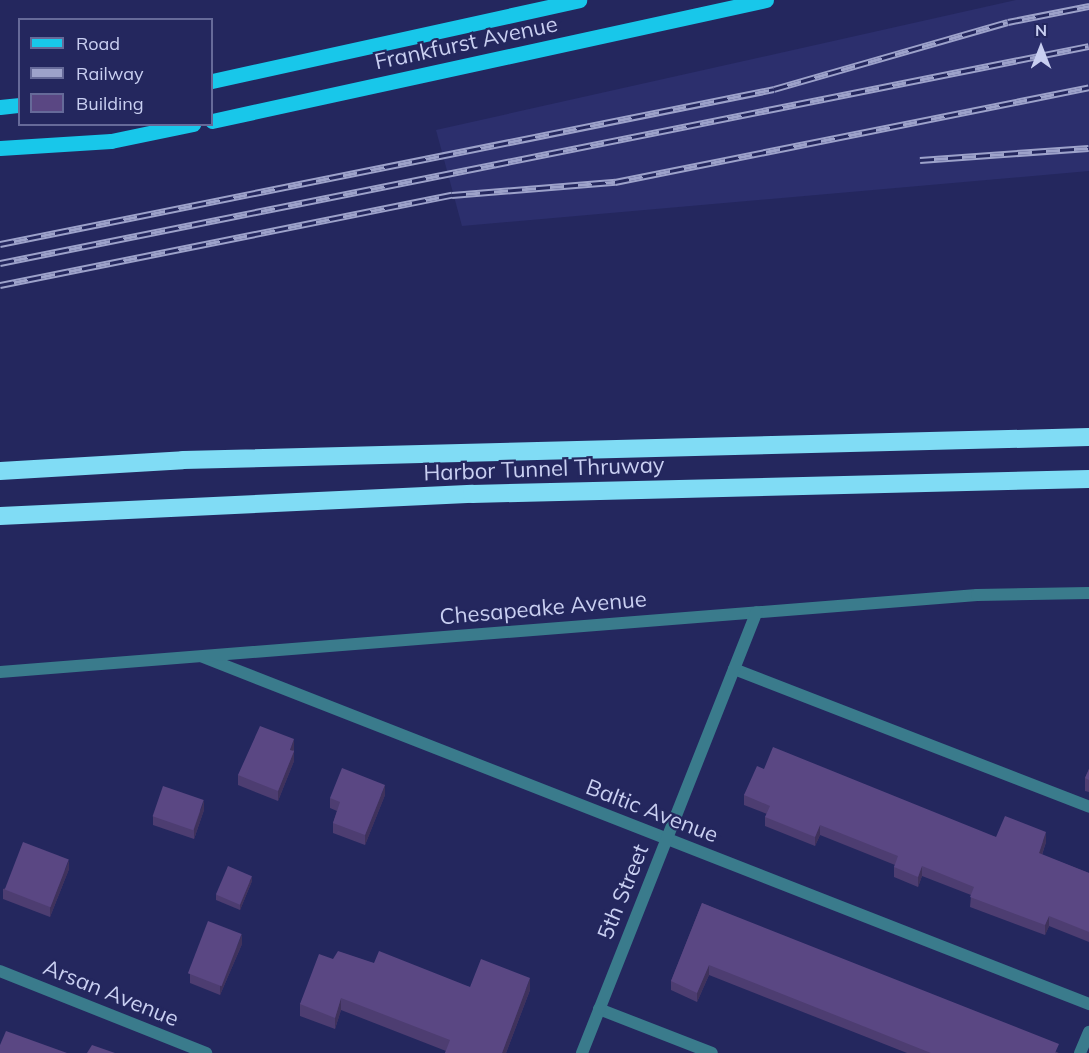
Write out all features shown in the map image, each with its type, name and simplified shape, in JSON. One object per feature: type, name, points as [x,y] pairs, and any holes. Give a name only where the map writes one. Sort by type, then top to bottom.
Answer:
[{"type":"highway","name":"Harbor Tunnel Thruway","points":[[0,471],[183,460],[1089,437]]},
{"type":"highway","name":"Harbor Tunnel Thruway","points":[[0,516],[460,495],[1089,479]]},
{"type":"main road","name":"Frankfurst Avenue","points":[[213,81],[579,0]]},
{"type":"main road","name":"Frankfurst Avenue","points":[[213,121],[766,0]]},
{"type":"main road","points":[[0,107],[18,105]]},
{"type":"main road","points":[[0,148],[111,141],[183,126]]},
{"type":"street","name":"Chesapeake Avenue","points":[[1,675],[199,656],[977,595],[1089,593]]},
{"type":"street","name":"5th Street","points":[[582,1053],[757,612]]},
{"type":"street","name":"Baltic Avenue","points":[[199,656],[1089,1004]]},
{"type":"street","points":[[734,669],[1089,807]]},
{"type":"street","name":"Arsan Avenue","points":[[0,971],[206,1053]]},
{"type":"street","points":[[599,1009],[712,1053]]},
{"type":"street","points":[[1080,1053],[1089,1032]]},
{"type":"shaded area","points":[[1016,0],[1089,0],[1089,171],[462,226],[436,130]]},
{"type":"building","points":[[260,726],[294,739],[290,750],[294,751],[278,791],[238,775]]},
{"type":"building","points":[[773,747],[996,837],[1005,816],[1046,832],[1039,853],[1089,873],[1089,932],[1049,916],[1045,925],[970,897],[974,887],[922,866],[918,877],[894,867],[898,856],[820,825],[815,837],[765,817],[770,806],[744,795],[757,766],[764,769]]},
{"type":"building","points":[[342,768],[385,785],[365,835],[333,823],[340,802],[330,798]]},
{"type":"building","points":[[163,786],[204,800],[193,830],[153,816]]},
{"type":"building","points":[[23,842],[69,860],[50,907],[5,890]]},
{"type":"building","points":[[228,866],[252,876],[240,905],[216,895]]},
{"type":"building","points":[[702,903],[1059,1044],[1055,1053],[931,1053],[709,965],[697,993],[671,981]]},
{"type":"building","points":[[208,921],[242,934],[222,986],[188,973]]},
{"type":"building","points":[[338,951],[374,963],[379,951],[470,987],[481,959],[530,978],[502,1053],[445,1053],[450,1040],[341,998],[335,1018],[300,1004],[319,954],[333,959]]},
{"type":"building","points":[[6,1031],[67,1053],[0,1053],[0,1045]]},
{"type":"building","points":[[92,1045],[115,1053],[87,1053]]},
{"type":"railway","points":[[0,244],[774,89],[1008,22],[1089,6]]},
{"type":"railway","points":[[0,263],[1089,46]]},
{"type":"railway","points":[[0,285],[452,195],[615,182],[1089,87]]},
{"type":"railway","points":[[920,160],[1089,148]]}]
